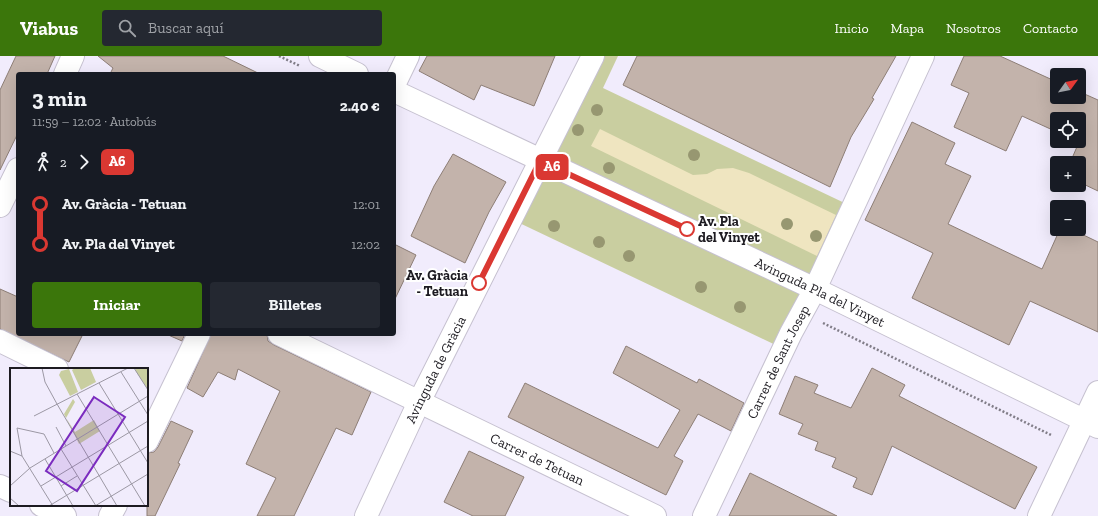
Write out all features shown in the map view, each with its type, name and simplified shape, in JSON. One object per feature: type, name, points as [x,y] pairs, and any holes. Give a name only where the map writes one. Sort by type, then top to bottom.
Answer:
[{"type":"street","points":[[66,72],[74,56]]},
{"type":"street","points":[[396,81],[408,56]]},
{"type":"street","name":"Avinguda de Gràcia","points":[[366,516],[419,402],[593,56]]},
{"type":"street","name":"Carrer de Sant Josep","points":[[704,516],[791,333],[815,289],[924,56]]},
{"type":"street","points":[[320,65],[349,72]]},
{"type":"street","name":"Avinguda Pla del Vinyet","points":[[396,92],[815,289],[1091,424]]},
{"type":"street","points":[[5,201],[16,174]]},
{"type":"street","points":[[148,437],[153,416],[198,336]]},
{"type":"street","name":"Carrer de Tetuan","points":[[283,336],[655,516]]},
{"type":"street","points":[[0,341],[55,368]]},
{"type":"street","points":[[1039,516],[1091,424],[1098,392]]},
{"type":"street","points":[[0,486],[10,491]]},
{"type":"street","points":[[43,506],[65,516]]},
{"type":"street","points":[[110,516],[115,506]]},
{"type":"path","points":[[279,56],[320,65]]},
{"type":"path","name":"Avinguda Pla del Vinyet","points":[[825,326],[1051,435]]},
{"type":"green space","points":[[593,56],[618,56],[603,88],[853,207],[784,349],[511,219]]},
{"type":"sand","points":[[600,129],[693,175],[707,174],[717,169],[733,168],[749,173],[836,215],[817,256],[591,146]]},
{"type":"building","points":[[16,56],[55,56],[48,72],[16,72],[16,137],[0,170],[0,90]]},
{"type":"building","points":[[98,56],[223,56],[256,72],[111,72],[113,68]]},
{"type":"building","points":[[427,56],[555,56],[534,106],[481,85],[474,100],[419,71]]},
{"type":"building","points":[[637,56],[896,56],[872,98],[874,99],[851,137],[830,187],[623,85]]},
{"type":"building","points":[[964,56],[1000,56],[1050,79],[1050,104],[1086,104],[1086,95],[1098,100],[1098,191],[1086,185],[1086,156],[1073,156],[1076,148],[1086,148],[1086,112],[1050,112],[1050,129],[1022,116],[1006,151],[954,127],[969,93],[951,85]]},
{"type":"building","points":[[912,122],[955,143],[945,164],[971,176],[948,224],[1042,269],[1057,236],[1086,236],[1098,242],[1098,332],[1030,301],[1009,345],[912,298],[933,253],[865,220]]},
{"type":"building","points":[[453,154],[506,182],[489,212],[465,263],[411,236],[434,186]]},
{"type":"building","points":[[396,245],[416,255],[396,297]]},
{"type":"building","points":[[0,289],[16,296],[16,336],[82,336],[69,362],[0,329]]},
{"type":"building","points":[[171,336],[184,336],[182,341]]},
{"type":"building","points":[[210,336],[267,336],[268,341],[274,345],[371,392],[352,435],[336,428],[294,516],[257,516],[276,478],[246,464],[280,391],[238,369],[235,380],[218,372],[203,397],[187,388]]},
{"type":"building","points":[[626,346],[697,383],[699,379],[744,403],[731,431],[698,414],[674,456],[683,461],[666,495],[508,417],[525,383],[658,448],[680,410],[613,373]]},
{"type":"building","points":[[872,368],[905,385],[899,396],[1037,467],[1015,509],[892,446],[872,495],[853,487],[857,478],[832,467],[836,458],[815,450],[818,442],[798,434],[803,424],[779,414],[795,376],[818,385],[814,393],[851,408]]},
{"type":"building","points":[[171,421],[193,431],[178,463],[180,464],[155,516],[147,516],[148,453],[154,452]]},
{"type":"building","points":[[469,451],[524,477],[505,516],[473,516],[444,502]]},
{"type":"building","points":[[750,473],[837,516],[729,516]]},
{"type":"bus line","name":"A6","points":[[479,283],[540,161],[687,229]]},
{"type":"place","name":"Av. Pla del Vinyet","points":[[687,229]]},
{"type":"place","name":"Av. Gràcia - Tetuan","points":[[479,283]]}]
